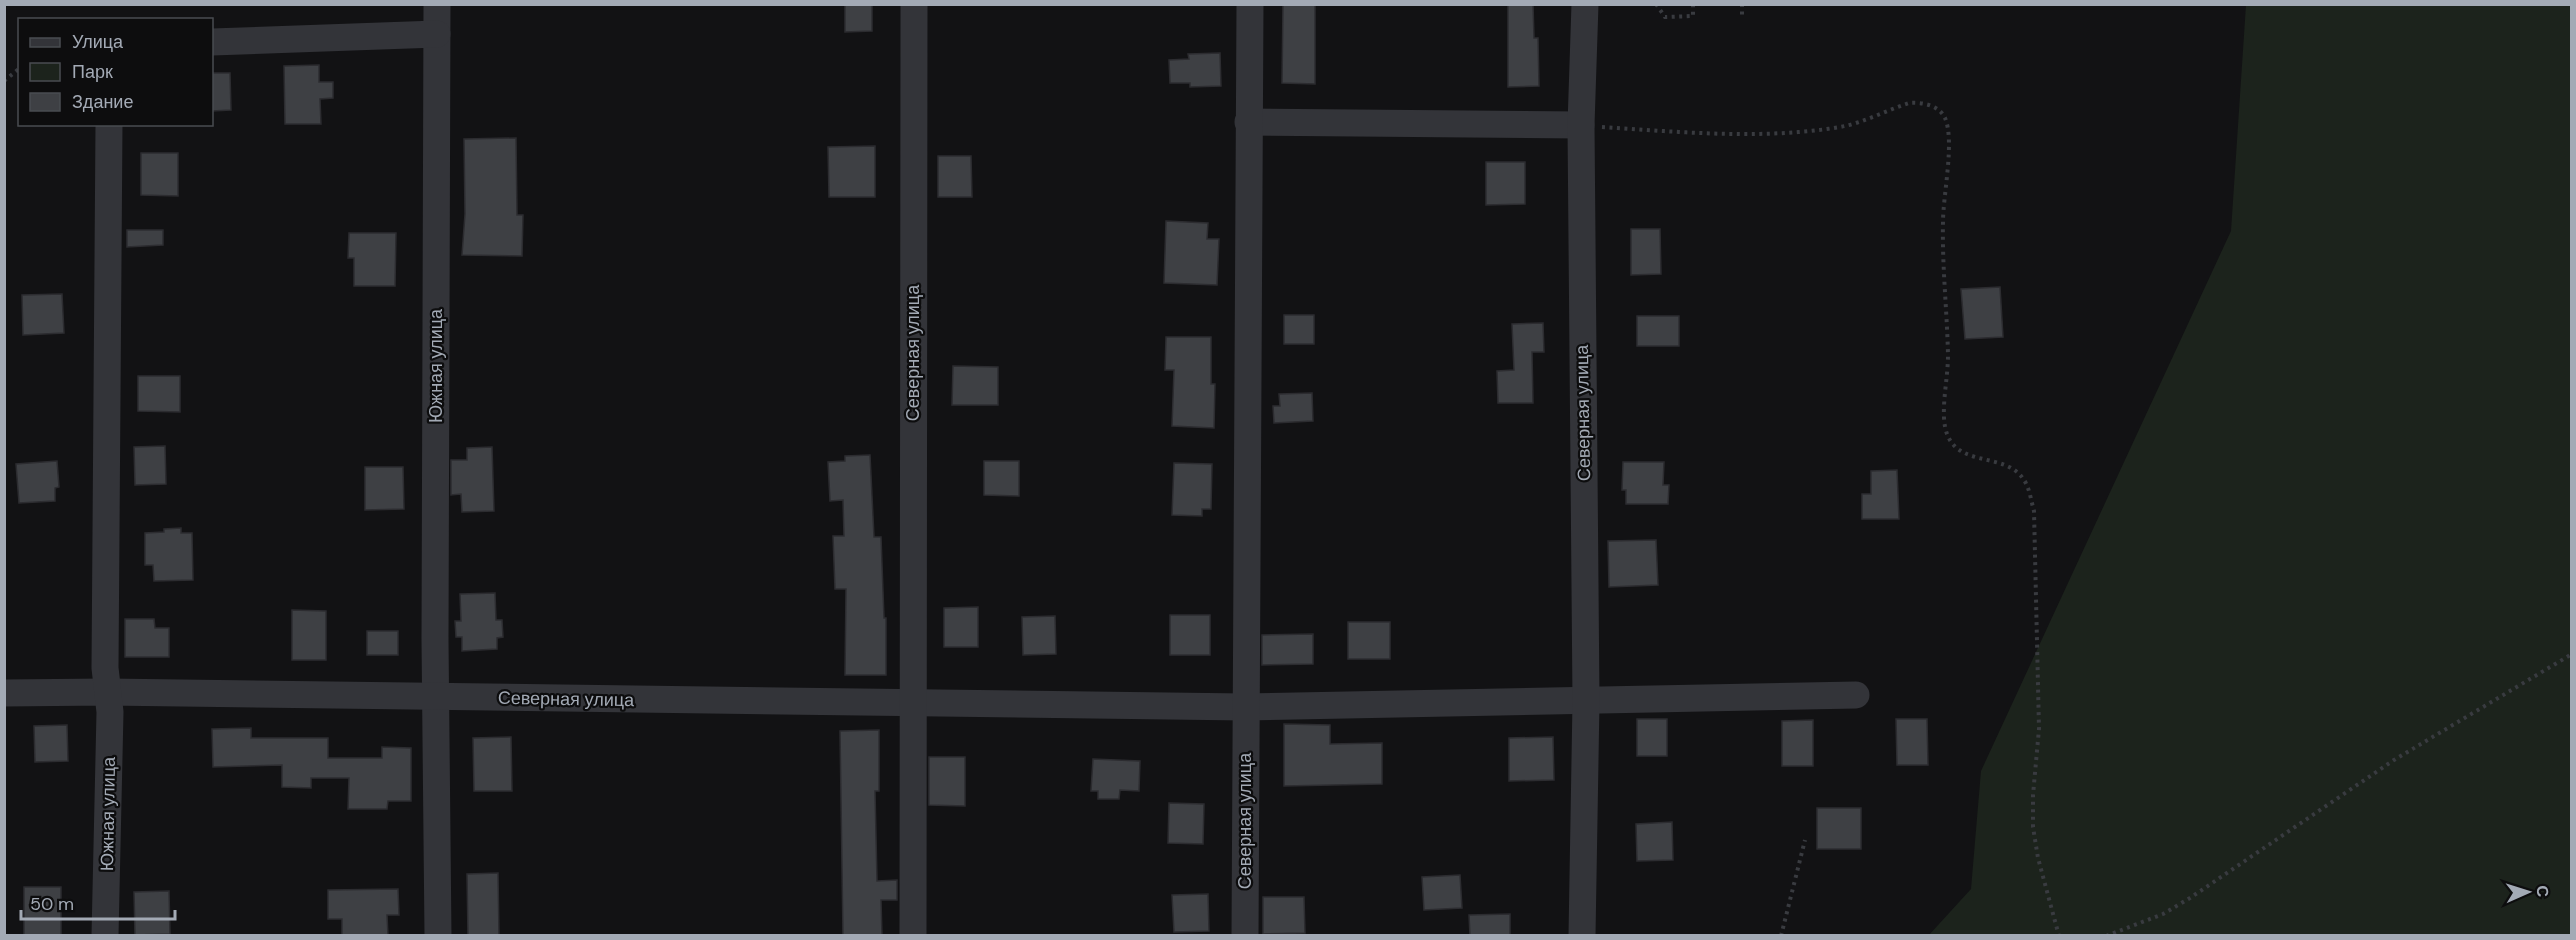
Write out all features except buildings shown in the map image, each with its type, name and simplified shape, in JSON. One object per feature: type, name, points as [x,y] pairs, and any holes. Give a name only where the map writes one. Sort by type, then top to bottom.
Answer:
[{"type":"street","name":"Южная улица","points":[[437,4],[438,936]]},
{"type":"street","name":"Северная улица","points":[[912,936],[914,4]]},
{"type":"street","name":"Северная улица","points":[[1245,936],[1250,4]]},
{"type":"street","name":"Северная улица","points":[[1582,936],[1586,701],[1581,125],[1585,4]]},
{"type":"street","points":[[213,42],[437,34]]},
{"type":"street","points":[[1248,122],[1581,125]]},
{"type":"street","name":"Южная улица","points":[[105,936],[110,712],[107,692],[109,126]]},
{"type":"street","points":[[4,693],[107,692],[436,698]]},
{"type":"street","points":[[1586,701],[1856,695]]},
{"type":"street","name":"Северная улица","points":[[436,698],[1245,707],[1586,701]]},
{"type":"path","points":[[1656,4],[1665,17],[1693,16],[1693,4]]},
{"type":"path","points":[[1742,4],[1742,16]]},
{"type":"path","points":[[4,81],[18,70]]},
{"type":"path","points":[[1581,125],[1712,134],[1788,132],[1842,126],[1918,102],[1934,107],[1945,118],[1949,147],[1943,222],[1948,366],[1945,428],[1952,443],[1968,455],[2010,468],[2018,473],[2027,487],[2034,511],[2039,729],[2033,795],[2033,826],[2038,858],[2059,936]]},
{"type":"path","points":[[2106,936],[2163,914],[2394,760],[2571,654]]},
{"type":"path","points":[[1780,936],[1805,840]]},
{"type":"green space","points":[[2246,5],[2571,5],[2571,935],[1929,935],[1971,889],[1981,771],[2231,231]]}]
